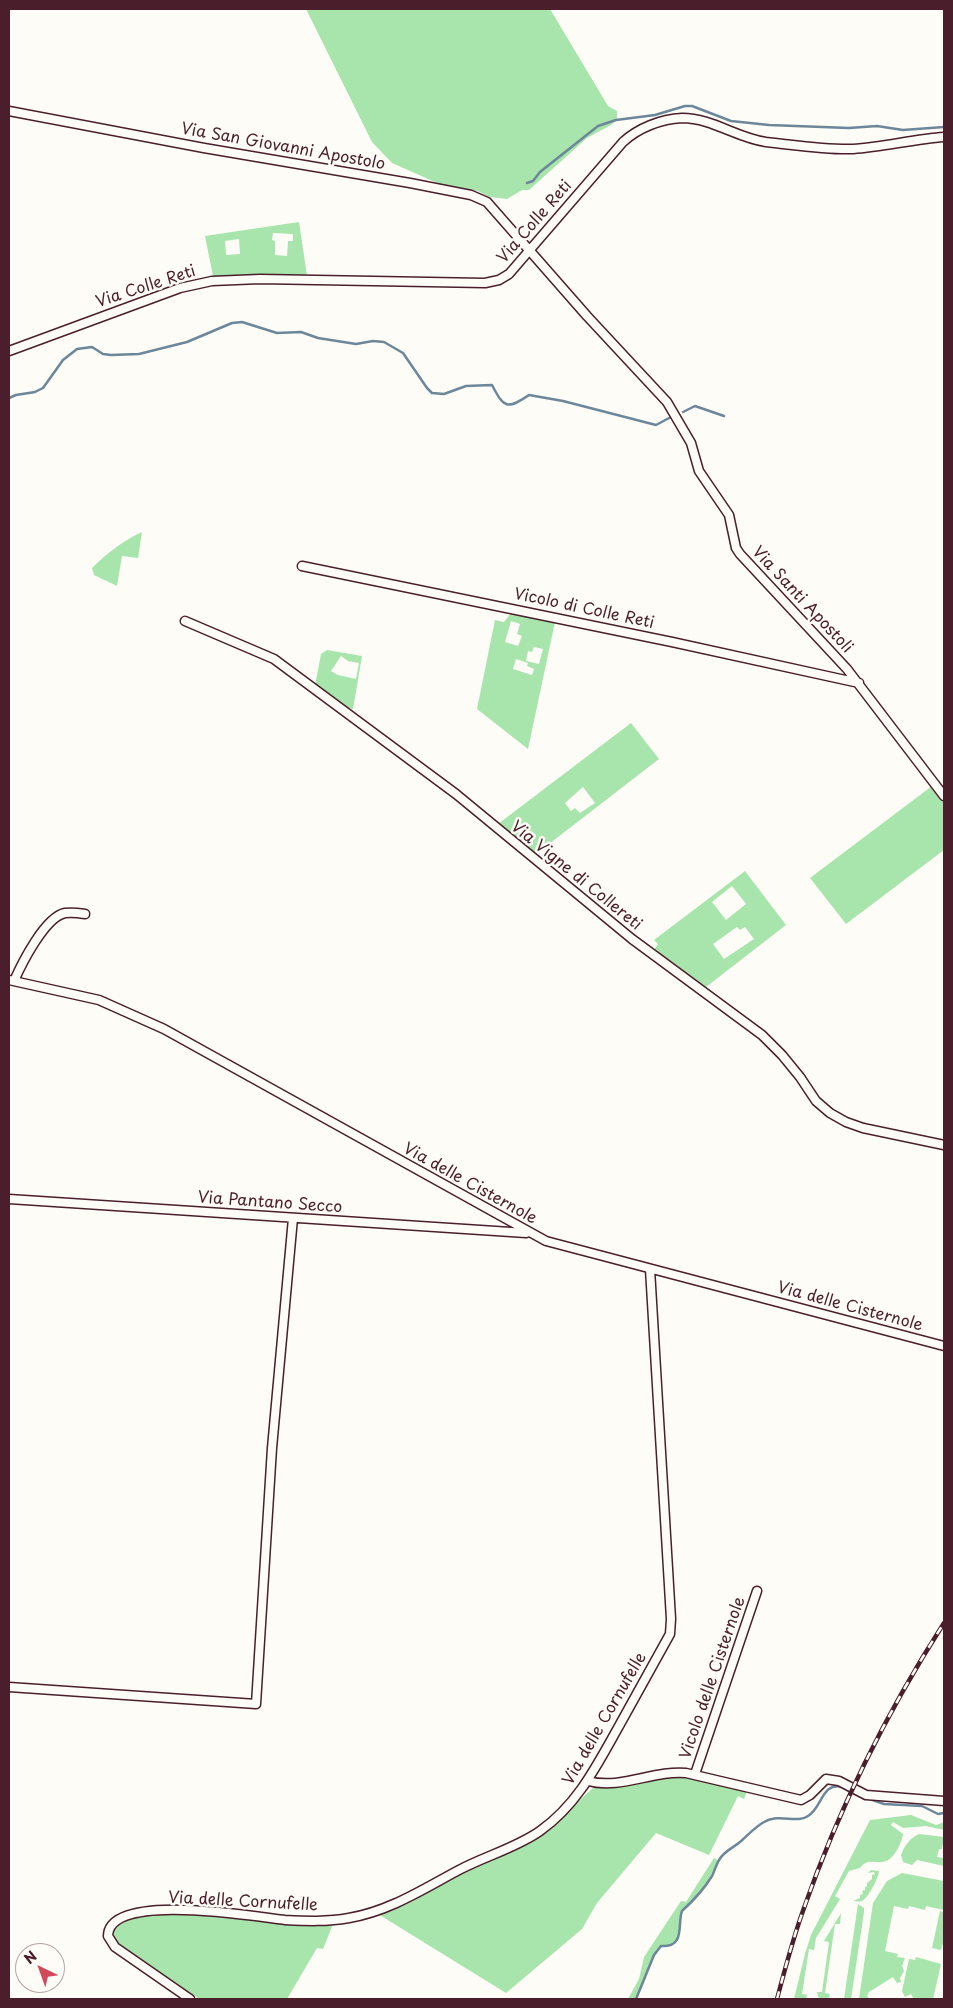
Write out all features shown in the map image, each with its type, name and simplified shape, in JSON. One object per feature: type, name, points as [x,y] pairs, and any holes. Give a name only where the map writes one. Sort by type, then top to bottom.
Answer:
[{"type":"street","name":"Via San Giovanni Apostolo","points":[[9,111],[185,145],[472,195],[493,207],[529,252]]},
{"type":"street","name":"Via Colle Reti","points":[[9,351],[180,288],[202,282],[260,279],[489,282],[507,276],[620,144],[637,132],[664,121],[693,119],[756,140],[838,149],[908,140],[944,138]]},
{"type":"street","name":"Via Santi Apostoli","points":[[529,252],[667,402],[691,443],[699,471],[729,515],[736,548],[740,554],[848,669],[944,796]]},
{"type":"street","name":"Vicolo di Colle Reti","points":[[302,566],[672,642],[859,684]]},
{"type":"street","name":"Via Vigne di Collereti","points":[[185,620],[274,659],[456,794],[632,939],[762,1035],[800,1076],[816,1101],[830,1114],[863,1128],[944,1145]]},
{"type":"street","points":[[11,981],[35,941],[56,918],[64,913],[85,914]]},
{"type":"street","name":"Via delle Cisternole","points":[[11,981],[99,1000],[156,1025],[530,1233],[556,1244],[944,1346]]},
{"type":"street","name":"Via Pantano Secco","points":[[9,1199],[530,1233]]},
{"type":"street","points":[[9,1687],[256,1704],[272,1448],[292,1218]]},
{"type":"street","name":"Via delle Cornufelle","points":[[190,1999],[126,1955],[110,1940],[108,1934],[115,1922],[122,1918],[152,1912],[194,1910],[277,1919],[318,1921],[350,1918],[383,1909],[414,1896],[470,1864],[535,1835],[560,1814],[588,1781],[670,1634],[671,1620],[650,1269]]},
{"type":"street","name":"Vicolo delle Cisternole","points":[[695,1774],[757,1592]]},
{"type":"street","name":"Vicolo delle Cisternole","points":[[588,1781],[603,1783],[676,1772],[695,1774],[801,1800],[810,1795],[826,1779],[839,1781],[866,1795],[944,1801]]},
{"type":"green space","points":[[306,9],[550,9],[608,106],[617,111],[617,119],[611,125],[587,138],[529,190],[522,190],[507,199],[489,197],[478,191],[444,186],[392,163],[372,142]]},
{"type":"green space","points":[[299,222],[307,276],[213,276],[205,236]],"holes":[[[273,233],[293,234],[293,241],[288,241],[287,256],[275,255],[275,241],[272,240]],[[239,239],[240,254],[226,255],[225,241]]]},
{"type":"green space","points":[[142,532],[138,558],[122,556],[117,586],[94,575],[92,568],[104,557],[122,543]]},
{"type":"green space","points":[[511,613],[555,622],[528,749],[477,709],[495,620],[504,622]],"holes":[[[511,621],[520,624],[517,634],[522,636],[518,646],[505,642]],[[534,647],[543,649],[539,664],[526,661],[528,651],[532,652]],[[516,659],[528,663],[527,666],[534,669],[532,675],[513,669]]]},
{"type":"green space","points":[[327,650],[362,656],[353,709],[346,708],[315,686],[321,654]],"holes":[[[341,656],[348,661],[359,663],[356,679],[338,675],[331,671]]]},
{"type":"green space","points":[[631,723],[659,759],[536,854],[498,824]],"holes":[[[583,787],[595,803],[580,813],[575,808],[571,811],[565,803]]]},
{"type":"green space","points":[[932,786],[944,801],[944,850],[846,924],[810,878]]},
{"type":"green space","points":[[745,871],[786,925],[706,987],[654,950],[658,944],[654,940]],"holes":[[[732,886],[746,904],[726,920],[712,902]],[[737,927],[740,930],[745,927],[754,939],[724,959],[713,944]]]},
{"type":"green space","points":[[680,1774],[748,1789],[744,1799],[738,1796],[709,1855],[656,1833],[597,1903],[582,1929],[506,1993],[378,1914],[392,1911],[415,1900],[459,1872],[534,1841],[593,1788],[606,1784]]},
{"type":"green space","points":[[911,1815],[936,1825],[944,1822],[944,1830],[926,1826],[903,1828],[893,1822],[891,1825],[903,1834],[895,1854],[889,1860],[869,1862],[860,1868],[849,1871],[835,1896],[840,1899],[816,1938],[814,1950],[809,1949],[802,1994],[807,1995],[806,1999],[794,1999],[811,1935],[870,1820]]},
{"type":"green space","points":[[919,1834],[944,1837],[942,1849],[939,1849],[937,1857],[944,1858],[944,1866],[917,1860],[912,1865],[903,1862],[901,1855],[904,1848],[910,1840]]},
{"type":"green space","points":[[714,1858],[718,1860],[705,1887],[681,1913],[678,1938],[671,1945],[661,1946],[653,1959],[636,1999],[628,1999],[639,1979],[644,1957],[681,1901],[686,1902]]},
{"type":"green space","points":[[871,1870],[879,1871],[873,1887],[862,1901],[853,1901],[860,1898],[867,1883],[872,1879],[872,1875],[875,1874],[874,1872],[868,1873]]},
{"type":"green space","points":[[902,1873],[944,1881],[944,1910],[926,1906],[925,1910],[909,1906],[908,1909],[894,1906],[885,1951],[898,1954],[897,1957],[905,1958],[902,1966],[904,1971],[900,1978],[901,1982],[897,1983],[893,1977],[869,1992],[867,1996],[870,1999],[859,1999],[873,1903],[887,1881]]},
{"type":"green space","points":[[858,1904],[864,1908],[864,1912],[851,1999],[844,1999]]},
{"type":"green space","points":[[183,1909],[321,1926],[333,1924],[323,1949],[317,1948],[287,1999],[199,1999],[117,1942],[112,1936],[115,1929],[131,1919],[154,1913]]},
{"type":"green space","points":[[940,1911],[944,1912],[944,1940],[941,1950],[932,1948]]},
{"type":"green space","points":[[841,1913],[840,1924],[835,1924],[825,1993],[830,1994],[829,1998],[822,1999],[818,1997],[817,1992],[822,1992],[829,1942],[824,1941]]},
{"type":"green space","points":[[916,1957],[941,1964],[933,1999],[914,1999],[911,1994],[905,1997],[902,1991],[909,1959],[915,1960]]},
{"type":"waterway","points":[[527,183],[533,181],[540,172],[598,126],[616,120],[655,115],[685,106],[692,106],[731,121],[769,125],[849,128],[877,126],[903,130],[944,127]]},
{"type":"waterway","points":[[9,398],[35,392],[43,388],[63,360],[77,349],[92,347],[103,354],[111,355],[139,354],[187,342],[232,323],[242,322],[277,333],[301,332],[318,338],[356,344],[373,341],[384,342],[403,353],[432,393],[444,394],[466,386],[492,385],[503,402],[507,404],[516,403],[529,395],[563,401],[656,425],[671,417]]},
{"type":"waterway","points":[[683,412],[695,406],[724,416]]},
{"type":"waterway","points":[[636,1999],[654,1955],[661,1946],[669,1946],[677,1939],[682,1911],[705,1886],[724,1854],[764,1822],[776,1818],[804,1818],[813,1812],[826,1791],[836,1786],[843,1787]]},
{"type":"waterway","points":[[867,1798],[884,1804],[922,1806],[938,1814],[944,1813]]},
{"type":"railway","points":[[777,1999],[804,1908],[849,1797],[903,1691],[944,1623]]}]
